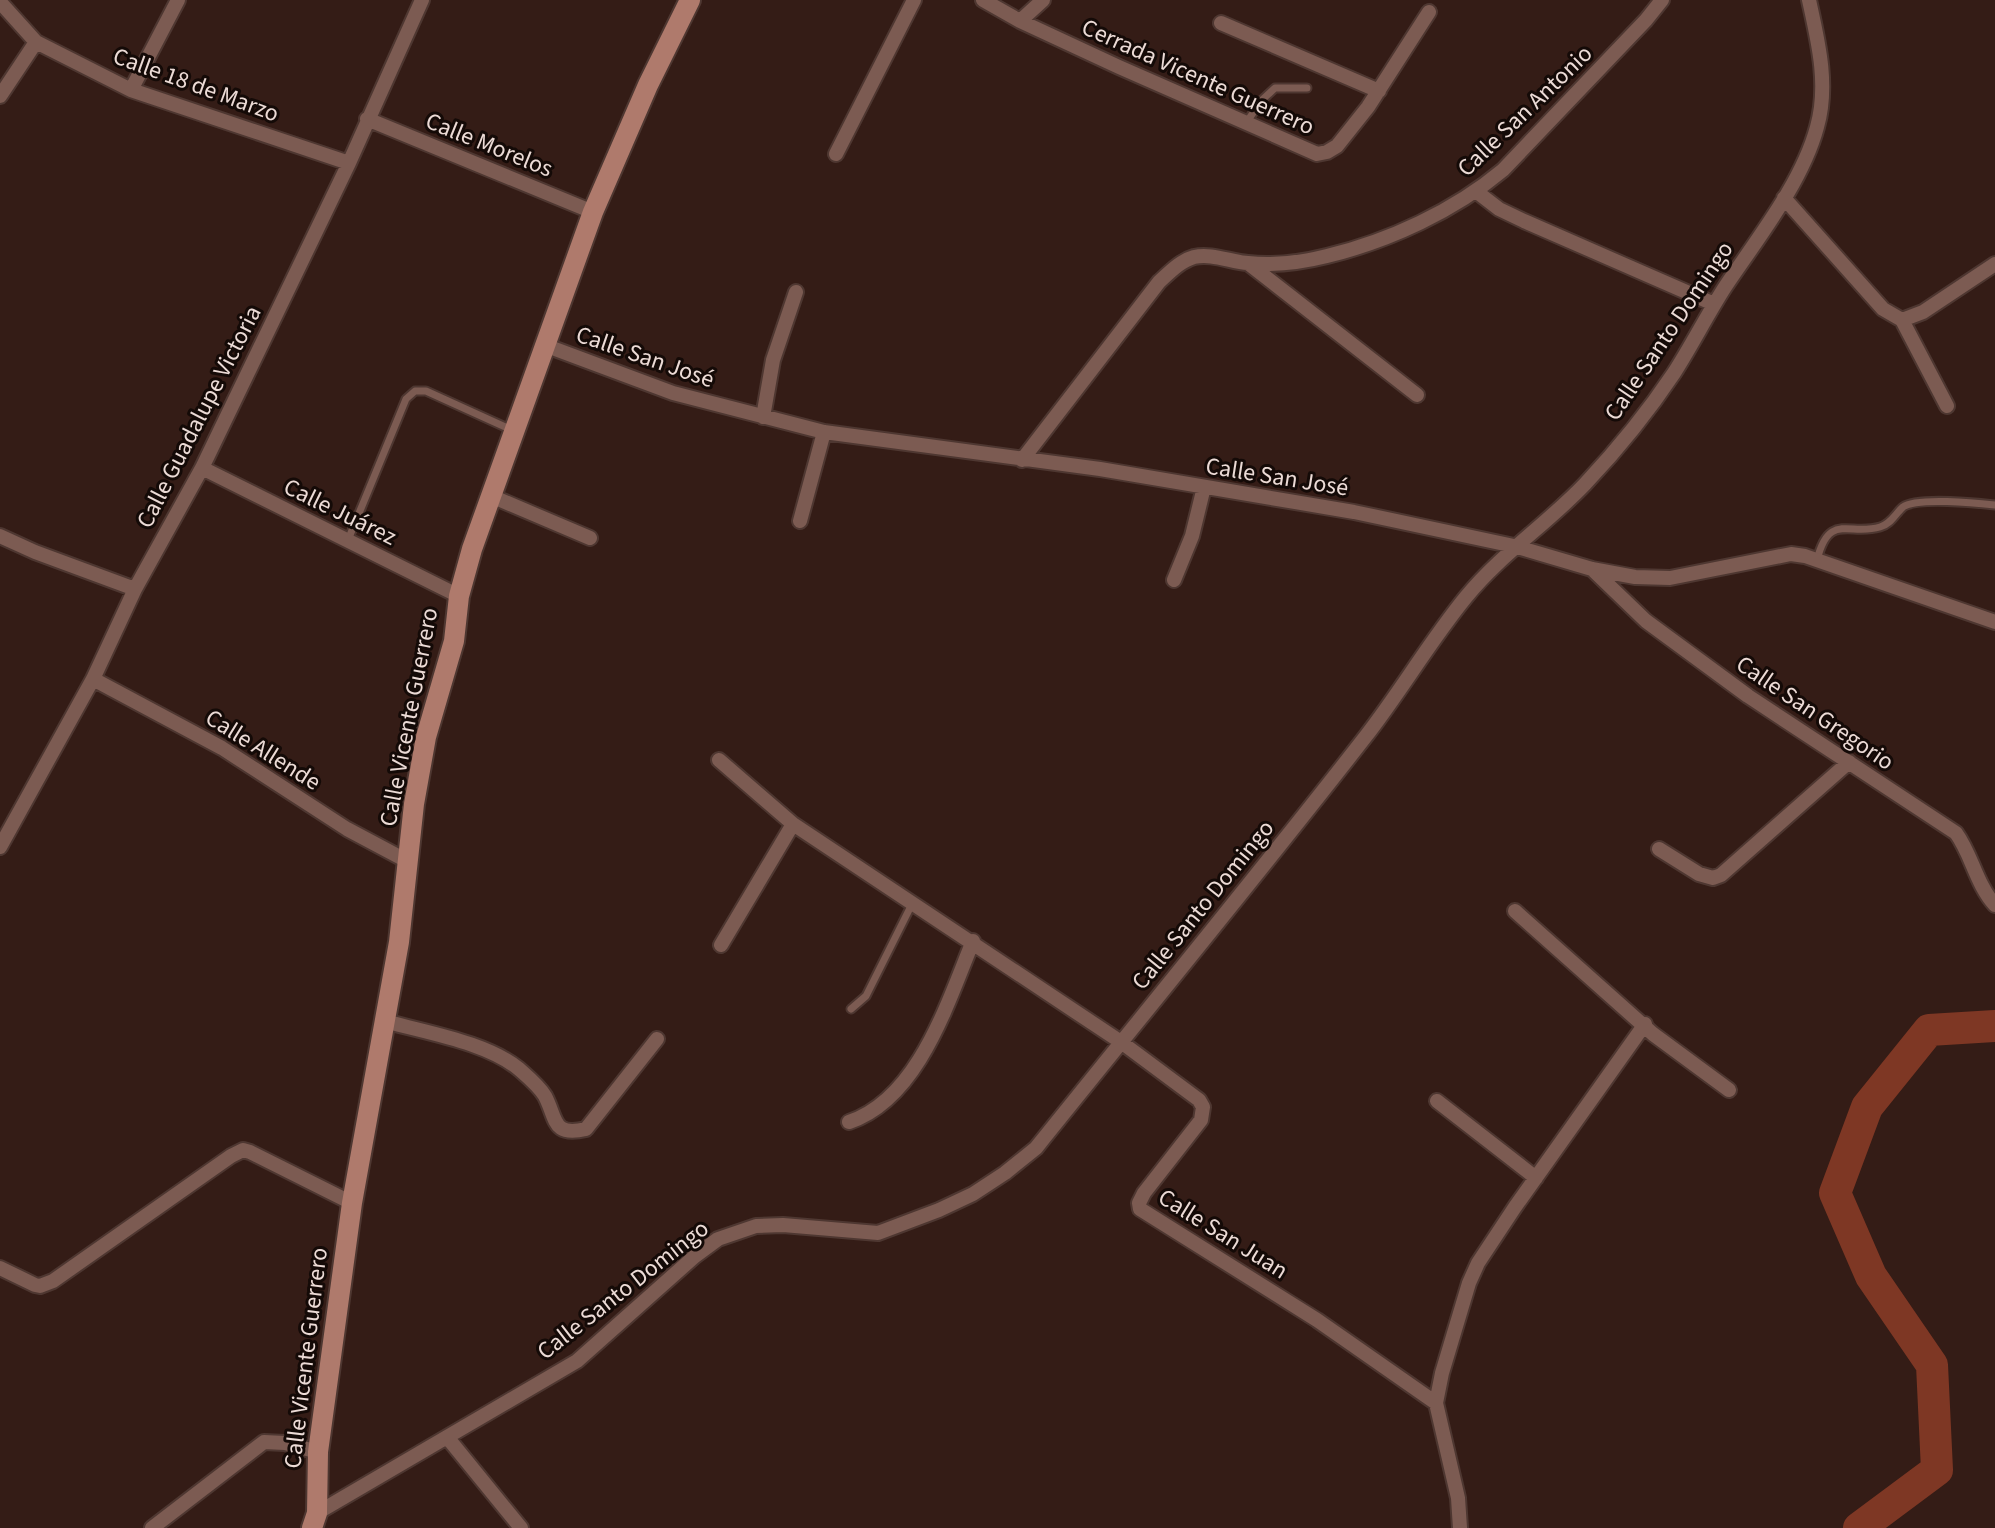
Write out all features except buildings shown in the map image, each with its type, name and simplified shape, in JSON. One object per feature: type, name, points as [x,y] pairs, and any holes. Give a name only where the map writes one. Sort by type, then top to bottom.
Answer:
[{"type":"street","points":[[131,90],[176,5],[161,0]]},
{"type":"street","name":"Calle Guadalupe Victoria","points":[[0,847],[93,679],[135,589],[202,468],[349,163],[422,0]]},
{"type":"street","name":"Calle Vicente Guerrero","points":[[314,1520],[318,1452],[352,1203],[399,942],[414,804],[421,763],[454,641],[459,596],[491,496],[593,212],[648,85],[690,0]]},
{"type":"street","points":[[836,154],[914,0]]},
{"type":"street","name":"Cerrada Vicente Guerrero","points":[[983,0],[1020,21],[1317,154],[1337,146],[1379,91],[1429,12]]},
{"type":"street","points":[[1020,21],[1043,0]]},
{"type":"street","name":"Calle San Antonio","points":[[1022,460],[1173,268],[1194,257],[1205,256],[1249,264],[1326,256],[1365,245],[1477,192],[1503,170],[1662,0]]},
{"type":"street","name":"Calle Santo Domingo","points":[[314,1520],[577,1361],[718,1239],[756,1226],[783,1225],[878,1233],[973,1194],[1036,1148],[1361,743],[1466,597],[1514,546],[1552,517],[1633,428],[1675,372],[1714,304],[1784,198],[1810,147],[1822,103],[1822,73],[1809,0]]},
{"type":"street","name":"Calle 18 de Marzo","points":[[0,2],[36,42],[131,90],[349,163]]},
{"type":"street","points":[[1221,23],[1379,91]]},
{"type":"street","points":[[0,96],[36,42]]},
{"type":"street","name":"Calle Morelos","points":[[367,119],[593,212]]},
{"type":"street","points":[[1477,192],[1499,209],[1524,221],[1714,304]]},
{"type":"street","points":[[1784,198],[1883,309],[1902,320],[1947,406]]},
{"type":"street","points":[[1249,264],[1417,395]]},
{"type":"street","points":[[1902,320],[1923,312],[1995,264]]},
{"type":"street","points":[[763,417],[773,360],[796,292]]},
{"type":"street","name":"Calle San José","points":[[547,346],[673,393],[824,432],[1100,469],[1354,512],[1514,546],[1592,569],[1657,579],[1791,554],[1817,560],[1995,622]]},
{"type":"street","points":[[800,521],[824,432]]},
{"type":"street","name":"Calle Juárez","points":[[202,468],[459,596]]},
{"type":"street","points":[[1174,580],[1192,536],[1204,487]]},
{"type":"street","points":[[491,496],[590,538]]},
{"type":"street","points":[[0,536],[135,589]]},
{"type":"street","name":"Calle San Gregorio","points":[[1592,569],[1646,621],[1748,696],[1956,833],[1965,846],[1987,897],[1995,905]]},
{"type":"street","name":"Calle Allende","points":[[93,679],[222,748],[347,829],[409,862]]},
{"type":"street","name":"Calle San Juan","points":[[719,760],[793,824],[973,941],[1121,1042],[1199,1100],[1203,1107],[1197,1125],[1140,1198],[1140,1209],[1317,1320],[1436,1403]]},
{"type":"street","points":[[1659,849],[1699,874],[1713,878],[1721,875],[1849,762]]},
{"type":"street","points":[[721,945],[793,824]]},
{"type":"street","points":[[1515,911],[1675,1051],[1729,1090]]},
{"type":"street","points":[[849,1122],[866,1116],[899,1090],[930,1041],[973,941]]},
{"type":"street","points":[[385,1021],[497,1055],[538,1086],[557,1124],[564,1131],[574,1132],[586,1129],[657,1039]]},
{"type":"street","points":[[1460,1528],[1458,1498],[1436,1403],[1469,1283],[1494,1238],[1645,1024]]},
{"type":"street","points":[[1437,1101],[1536,1178]]},
{"type":"street","points":[[0,1268],[35,1285],[53,1281],[243,1150],[352,1203]]},
{"type":"street","points":[[447,1437],[518,1524]]},
{"type":"street","points":[[152,1528],[264,1442],[285,1443],[318,1452]]},
{"type":"lane","points":[[1246,123],[1275,88],[1307,88]]},
{"type":"lane","points":[[348,540],[406,399],[415,391],[426,391],[514,431]]},
{"type":"lane","points":[[1817,560],[1821,546],[1833,530],[1881,527],[1896,517],[1904,506],[1918,502],[1995,505]]},
{"type":"lane","points":[[851,1009],[866,996],[912,904]]},
{"type":"waterway","points":[[1859,1528],[1937,1470],[1932,1365],[1871,1276],[1835,1193],[1867,1107],[1929,1030],[1995,1026]]}]
